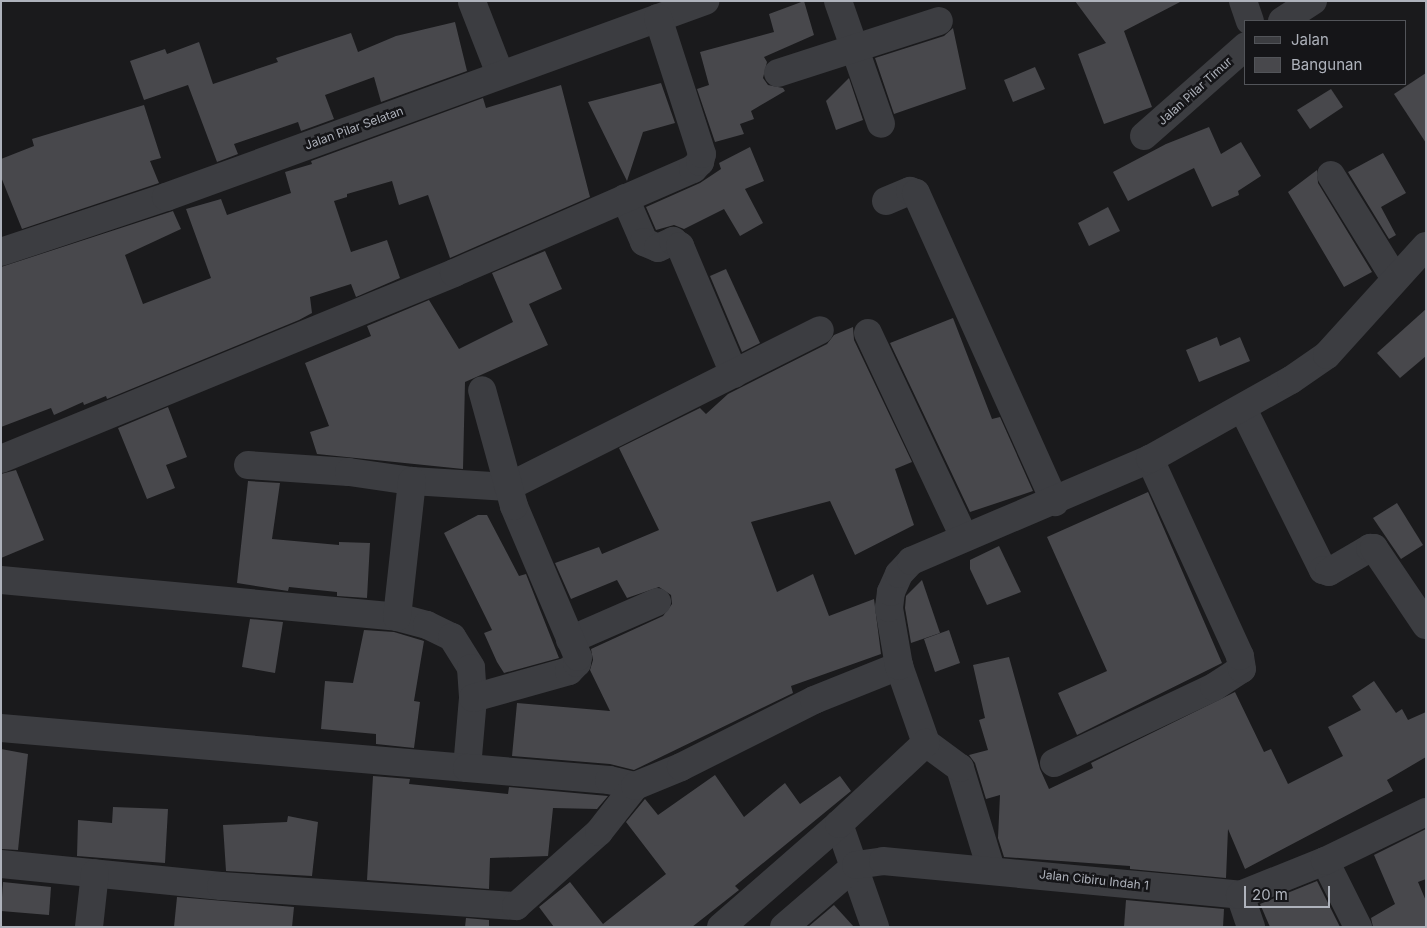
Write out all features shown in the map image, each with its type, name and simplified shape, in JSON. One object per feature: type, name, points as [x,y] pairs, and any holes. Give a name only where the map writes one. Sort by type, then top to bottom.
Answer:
[{"type":"street","name":"Jalan Pilar Selatan","points":[[1,252],[166,197],[705,1]]},
{"type":"street","points":[[838,1],[852,48],[881,124]]},
{"type":"street","points":[[1243,1],[1250,20]]},
{"type":"street","points":[[1284,20],[1313,1]]},
{"type":"street","points":[[472,2],[500,74]]},
{"type":"street","points":[[1,459],[454,273],[693,168],[700,162],[702,154],[658,18]]},
{"type":"street","points":[[778,73],[939,21]]},
{"type":"street","name":"Jalan Pilar Timur","points":[[1144,136],[1244,48]]},
{"type":"street","points":[[1331,175],[1394,277]]},
{"type":"street","points":[[886,201],[910,191],[916,193],[1055,502]]},
{"type":"street","points":[[625,198],[644,242],[658,248],[673,242],[680,246],[734,374]]},
{"type":"street","points":[[992,869],[960,768],[926,743],[899,666],[889,608],[891,592],[899,574],[911,561],[964,537],[1055,502],[1150,459],[1242,409],[1327,355],[1366,315],[1394,277],[1426,246]]},
{"type":"street","points":[[248,465],[349,472],[412,482],[508,487],[820,330]]},
{"type":"street","points":[[868,333],[964,537]]},
{"type":"street","points":[[473,698],[569,671],[577,663],[578,657],[508,487],[482,390]]},
{"type":"street","points":[[1242,409],[1322,570],[1329,572],[1370,548],[1374,548],[1426,625]]},
{"type":"street","points":[[1054,763],[1214,687],[1242,669],[1240,656],[1150,459]]},
{"type":"street","points":[[397,617],[412,482]]},
{"type":"street","points":[[1,580],[397,617],[452,637],[471,668],[473,698],[467,768]]},
{"type":"street","points":[[570,640],[657,602]]},
{"type":"street","points":[[1,864],[221,886],[516,906],[599,832],[635,786],[814,700],[899,666]]},
{"type":"street","points":[[1,728],[610,780],[635,786]]},
{"type":"street","points":[[721,927],[839,824],[926,743]]},
{"type":"street","name":"Jalan Cibiru Indah 1","points":[[856,865],[883,861],[992,869],[1240,895],[1325,861],[1426,812]]},
{"type":"street","points":[[839,824],[856,865],[874,927]]},
{"type":"street","points":[[1325,861],[1358,927]]},
{"type":"street","points":[[784,927],[856,865]]},
{"type":"street","points":[[89,927],[95,873]]},
{"type":"street","points":[[1240,895],[1251,927]]},
{"type":"building","points":[[804,1],[814,35],[764,57],[767,62],[763,78],[768,85],[783,88],[785,91],[751,111],[754,119],[740,124],[744,134],[715,142],[697,89],[709,85],[700,52],[774,32],[769,14]]},
{"type":"building","points":[[1075,1],[1182,1],[1124,31],[1152,107],[1104,124],[1078,54],[1106,43]]},
{"type":"building","points":[[455,22],[467,71],[381,102],[374,77],[325,95],[334,119],[301,131],[298,122],[234,144],[238,154],[217,162],[188,85],[144,100],[130,61],[165,49],[167,54],[199,42],[213,84],[278,62],[276,58],[351,33],[358,52],[396,36]]},
{"type":"building","points":[[953,28],[966,89],[894,114],[875,58],[944,36]]},
{"type":"building","points":[[1035,67],[1045,89],[1013,102],[1004,80]]},
{"type":"building","points":[[1426,73],[1426,143],[1394,94]]},
{"type":"building","points":[[849,78],[863,120],[836,130],[826,101]]},
{"type":"building","points":[[661,83],[675,123],[643,132],[627,181],[588,102]]},
{"type":"building","points":[[561,85],[590,197],[450,258],[428,195],[399,205],[392,181],[347,194],[347,197],[334,201],[351,252],[387,240],[400,278],[356,297],[351,284],[310,297],[312,313],[299,320],[107,399],[106,396],[84,405],[83,402],[54,415],[51,408],[1,427],[1,267],[173,211],[181,229],[125,255],[143,304],[211,278],[186,209],[221,199],[227,215],[291,193],[285,172],[312,164],[311,161],[483,98],[486,108]]},
{"type":"building","points":[[1331,89],[1343,107],[1310,129],[1297,110]]},
{"type":"building","points":[[144,105],[161,158],[150,161],[159,183],[22,229],[1,177],[1,159],[34,146],[32,139]]},
{"type":"building","points":[[1209,127],[1221,154],[1241,142],[1261,176],[1238,191],[1239,195],[1212,207],[1194,168],[1128,201],[1113,172],[1166,144]]},
{"type":"building","points":[[750,147],[764,181],[745,189],[763,223],[740,236],[724,209],[684,229],[674,225],[656,230],[646,207],[700,183],[721,169],[719,163]]},
{"type":"building","points":[[1383,153],[1406,193],[1381,207],[1396,235],[1389,239],[1348,172]]},
{"type":"building","points":[[1317,170],[1318,183],[1372,272],[1344,287],[1288,192]]},
{"type":"building","points":[[1108,207],[1120,231],[1089,246],[1078,223]]},
{"type":"building","points":[[545,251],[562,289],[529,304],[548,345],[465,382],[463,469],[317,454],[310,432],[329,426],[305,363],[371,336],[367,326],[429,300],[459,349],[513,322],[492,273]]},
{"type":"building","points":[[726,269],[760,343],[742,352],[710,276]]},
{"type":"building","points":[[1426,309],[1426,356],[1400,378],[1377,353]]},
{"type":"building","points":[[953,318],[992,419],[1000,417],[1033,491],[970,512],[890,343]]},
{"type":"building","points":[[853,327],[854,340],[912,462],[895,469],[914,525],[855,555],[830,501],[751,522],[777,592],[813,574],[829,616],[874,599],[881,654],[791,686],[793,693],[634,770],[610,764],[512,756],[517,703],[610,711],[590,670],[593,660],[591,649],[663,616],[672,604],[671,595],[659,587],[627,598],[617,580],[571,599],[555,563],[599,547],[602,554],[659,530],[619,448],[700,408],[706,414],[728,394],[827,344],[834,335]]},
{"type":"building","points":[[1217,337],[1220,346],[1240,337],[1250,361],[1199,382],[1186,350]]},
{"type":"building","points":[[168,407],[187,457],[166,465],[175,488],[147,499],[118,428]]},
{"type":"building","points":[[16,470],[44,540],[1,558],[1,474]]},
{"type":"building","points":[[248,481],[280,483],[272,539],[339,545],[339,542],[370,543],[367,598],[337,596],[337,592],[289,587],[288,591],[237,583]]},
{"type":"building","points":[[1148,492],[1222,663],[1077,735],[1058,693],[1107,671],[1047,537]]},
{"type":"building","points":[[1397,503],[1423,545],[1401,559],[1373,518]]},
{"type":"building","points":[[478,515],[487,515],[519,576],[526,574],[559,658],[504,673],[497,662],[484,633],[492,630],[444,533]]},
{"type":"building","points":[[999,546],[1021,592],[987,605],[970,569],[970,560]]},
{"type":"building","points":[[922,580],[940,633],[911,643],[905,608],[906,596]]},
{"type":"building","points":[[250,619],[283,622],[275,673],[242,667]]},
{"type":"building","points":[[364,630],[394,632],[424,641],[414,701],[420,702],[414,748],[376,744],[376,734],[321,729],[325,681],[353,683]]},
{"type":"building","points":[[949,630],[960,663],[935,672],[924,639]]},
{"type":"building","points":[[1009,657],[1040,769],[1049,789],[1093,768],[1091,763],[1235,692],[1264,752],[1271,749],[1288,784],[1343,756],[1328,727],[1361,710],[1352,696],[1374,681],[1396,713],[1402,709],[1408,720],[1426,712],[1426,757],[1387,780],[1393,791],[1245,869],[1228,829],[1226,878],[1130,869],[1130,866],[1004,857],[998,838],[1000,795],[986,799],[975,763],[969,755],[988,750],[979,720],[985,718],[973,665]]},
{"type":"building","points":[[1,749],[28,754],[18,850],[1,849]]},
{"type":"building","points":[[715,775],[744,817],[785,783],[800,804],[840,776],[851,791],[735,886],[739,890],[692,927],[554,927],[539,907],[570,882],[603,924],[666,874],[626,822],[645,799],[658,815]]},
{"type":"building","points":[[373,776],[410,779],[409,784],[508,794],[509,787],[608,796],[597,809],[553,808],[548,856],[490,858],[489,889],[367,880]]},
{"type":"building","points":[[113,807],[168,809],[165,863],[77,856],[78,820],[112,823]]},
{"type":"building","points":[[288,816],[318,822],[312,876],[226,871],[223,825],[287,822]]},
{"type":"building","points":[[1426,829],[1426,879],[1418,882],[1426,901],[1426,927],[1373,927],[1371,918],[1395,904],[1374,855]]},
{"type":"building","points":[[1317,881],[1340,927],[1270,927],[1260,904]]},
{"type":"building","points":[[3,882],[51,887],[49,915],[1,911]]},
{"type":"building","points":[[177,897],[294,907],[292,927],[174,927]]},
{"type":"building","points":[[1126,900],[1224,909],[1223,927],[1124,927]]},
{"type":"building","points":[[834,905],[854,927],[808,927]]},
{"type":"building","points":[[466,918],[489,920],[489,927],[465,927]]}]
